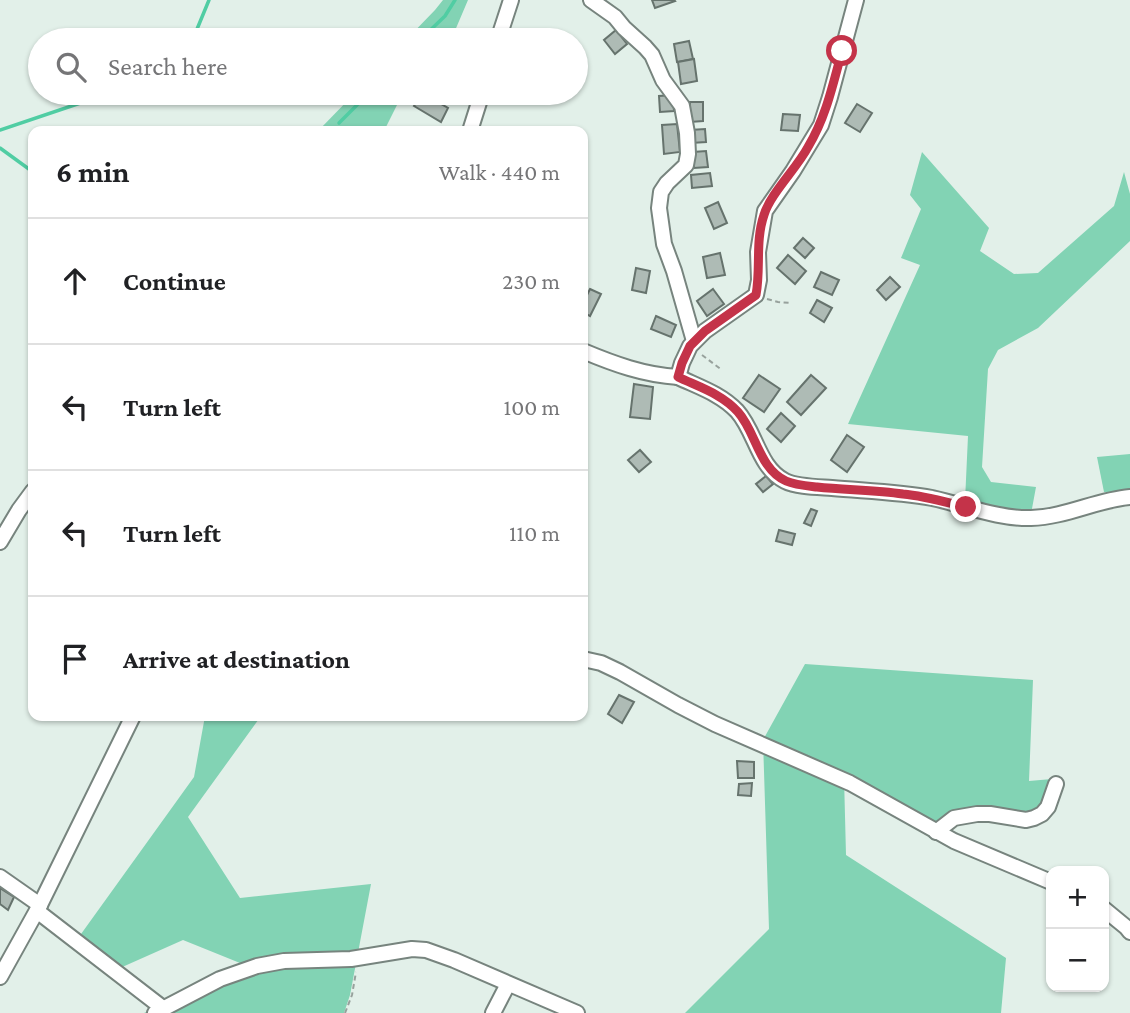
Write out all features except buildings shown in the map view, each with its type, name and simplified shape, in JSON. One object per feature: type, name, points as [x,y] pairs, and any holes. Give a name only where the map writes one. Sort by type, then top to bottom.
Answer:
[{"type":"street","points":[[502,28],[511,0]]},
{"type":"street","points":[[591,0],[615,17],[652,55],[663,80],[682,106],[687,133],[686,165],[661,192],[659,208],[664,244],[686,309],[692,343]]},
{"type":"street","points":[[678,377],[692,343],[756,295],[759,280],[758,245],[765,211],[821,125],[856,0]]},
{"type":"street","points":[[472,126],[478,105]]},
{"type":"street","points":[[588,353],[656,376],[678,377],[724,399],[739,412],[764,460],[777,476],[787,482],[905,494],[1000,515],[1030,518],[1070,512],[1109,499],[1130,497]]},
{"type":"street","points":[[0,542],[28,498]]},
{"type":"street","points":[[588,660],[620,671],[715,724],[850,783],[936,832],[1046,880]]},
{"type":"street","points":[[0,977],[39,908],[131,721]]},
{"type":"street","points":[[936,832],[954,818],[977,814],[1026,820],[1034,818],[1048,807],[1056,784]]},
{"type":"street","points":[[0,877],[132,983],[159,1011],[220,979],[257,966],[284,961],[359,957],[412,948],[426,950],[577,1013]]},
{"type":"street","points":[[1109,913],[1130,932]]},
{"type":"street","points":[[493,1013],[508,984]]},
{"type":"path","points":[[756,295],[790,303]]},
{"type":"path","points":[[692,343],[722,370]]},
{"type":"path","points":[[345,1013],[352,995],[359,957]]},
{"type":"green space","points":[[443,0],[468,0],[456,28],[418,28]]},
{"type":"green space","points":[[343,105],[397,105],[386,126],[323,126]]},
{"type":"green space","points":[[922,152],[989,228],[980,251],[1014,274],[1038,273],[1114,206],[1124,172],[1130,194],[1130,241],[1038,328],[998,350],[988,369],[982,467],[991,482],[1036,487],[1031,514],[965,501],[968,436],[848,424],[920,265],[901,258],[921,209],[910,195]]},
{"type":"green space","points":[[1130,454],[1130,492],[1104,492],[1097,457]]},
{"type":"green space","points":[[805,664],[1033,680],[1029,781],[1052,779],[1039,813],[1026,818],[983,811],[937,830],[844,777],[846,855],[1006,958],[1001,1013],[685,1013],[769,929],[763,740]]},
{"type":"green space","points":[[204,721],[257,721],[188,817],[240,898],[371,884],[350,995],[344,1013],[144,1013],[240,963],[183,940],[120,968],[76,941],[194,777]]},
{"type":"waterway","points":[[197,28],[209,0]]},
{"type":"waterway","points":[[432,28],[445,16],[455,0]]},
{"type":"waterway","points":[[0,130],[74,105]]},
{"type":"waterway","points":[[339,123],[357,105]]},
{"type":"waterway","points":[[0,148],[28,168]]},
{"type":"route","points":[[842,51],[821,125],[765,211],[759,237],[759,280],[756,295],[705,331],[690,346],[678,377],[724,399],[739,412],[764,460],[777,476],[787,482],[905,494],[966,507]]}]
